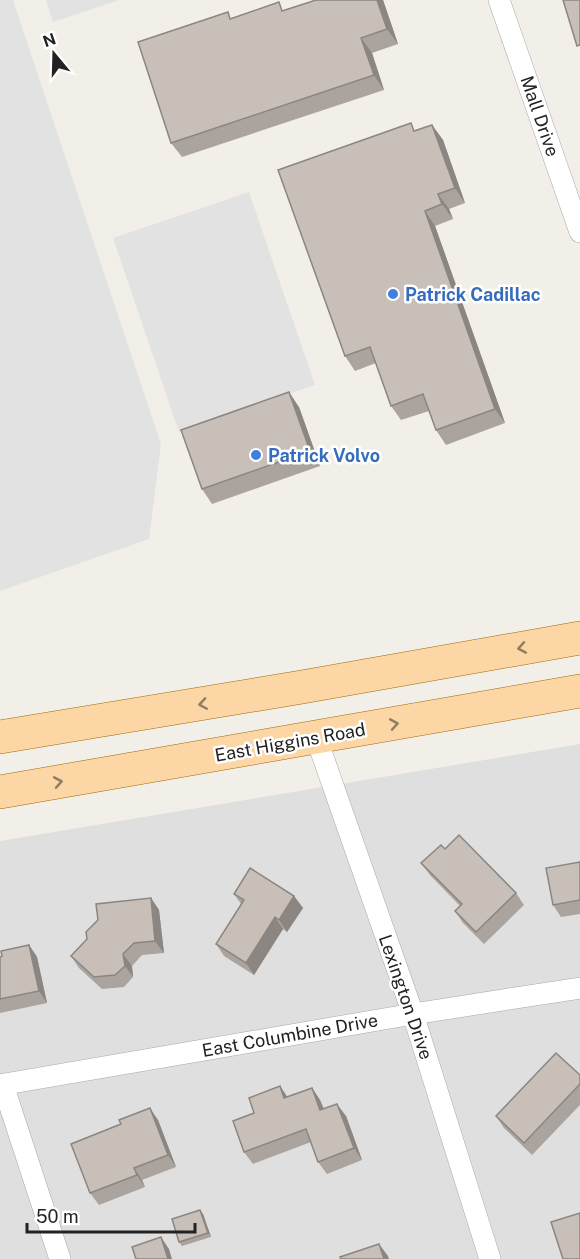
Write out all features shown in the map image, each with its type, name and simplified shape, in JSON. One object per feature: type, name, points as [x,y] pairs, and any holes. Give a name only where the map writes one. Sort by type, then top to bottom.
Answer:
[{"type":"main road","points":[[0,737],[580,638]]},
{"type":"main road","name":"East Higgins Road","points":[[0,792],[580,691]]},
{"type":"street","name":"Mall Drive","points":[[500,0],[580,232]]},
{"type":"street","name":"Lexington Drive","points":[[316,737],[413,1014],[490,1259]]},
{"type":"street","name":"East Columbine Drive","points":[[1,1085],[413,1014],[580,988]]},
{"type":"street","points":[[1,1085],[60,1259]]},
{"type":"shaded area","points":[[0,0],[13,0],[161,444],[149,539],[0,591]]},
{"type":"shaded area","points":[[46,0],[119,0],[53,22]]},
{"type":"shaded area","points":[[249,192],[315,385],[179,432],[113,238]]},
{"type":"shaded area","points":[[580,744],[580,1259],[0,1259],[0,841]]},
{"type":"building","points":[[316,0],[377,0],[387,29],[361,38],[374,75],[171,143],[138,42],[228,12],[230,19],[279,2],[282,11]]},
{"type":"building","points":[[563,0],[580,0],[580,45],[577,46]]},
{"type":"building","name":"Patrick Cadillac","points":[[411,123],[414,131],[432,125],[455,188],[438,194],[442,204],[425,211],[495,409],[436,430],[423,394],[391,406],[370,347],[345,356],[278,170]]},
{"type":"building","name":"Patrick Volvo","points":[[289,392],[310,451],[202,489],[181,430]]},
{"type":"building","points":[[459,835],[516,893],[476,932],[455,911],[462,904],[421,863],[441,845],[445,849]]},
{"type":"building","points":[[580,862],[580,900],[553,905],[546,868]]},
{"type":"building","points":[[250,868],[294,896],[279,920],[275,917],[246,963],[216,944],[244,900],[234,894]]},
{"type":"building","points":[[151,898],[155,941],[134,943],[123,954],[125,966],[115,975],[94,977],[71,956],[87,939],[86,932],[98,920],[96,904]]},
{"type":"building","points":[[29,945],[39,991],[0,999],[1,951]]},
{"type":"building","points":[[556,1053],[580,1075],[580,1084],[524,1143],[496,1116]]},
{"type":"building","points":[[280,1086],[284,1098],[312,1088],[320,1110],[337,1104],[354,1148],[318,1162],[306,1129],[244,1152],[233,1121],[254,1113],[249,1098]]},
{"type":"building","points":[[150,1108],[168,1155],[134,1168],[137,1175],[90,1193],[71,1144],[121,1124],[119,1120]]},
{"type":"building","points":[[200,1210],[208,1233],[179,1242],[172,1219]]},
{"type":"building","points":[[580,1213],[580,1259],[563,1259],[551,1222]]},
{"type":"building","points":[[161,1237],[168,1259],[136,1259],[132,1247]]},
{"type":"building","points":[[379,1244],[384,1259],[341,1259],[340,1257]]},
{"type":"place","name":"Patrick Cadillac","points":[[393,294]]},
{"type":"place","name":"Patrick Volvo","points":[[256,455]]}]
